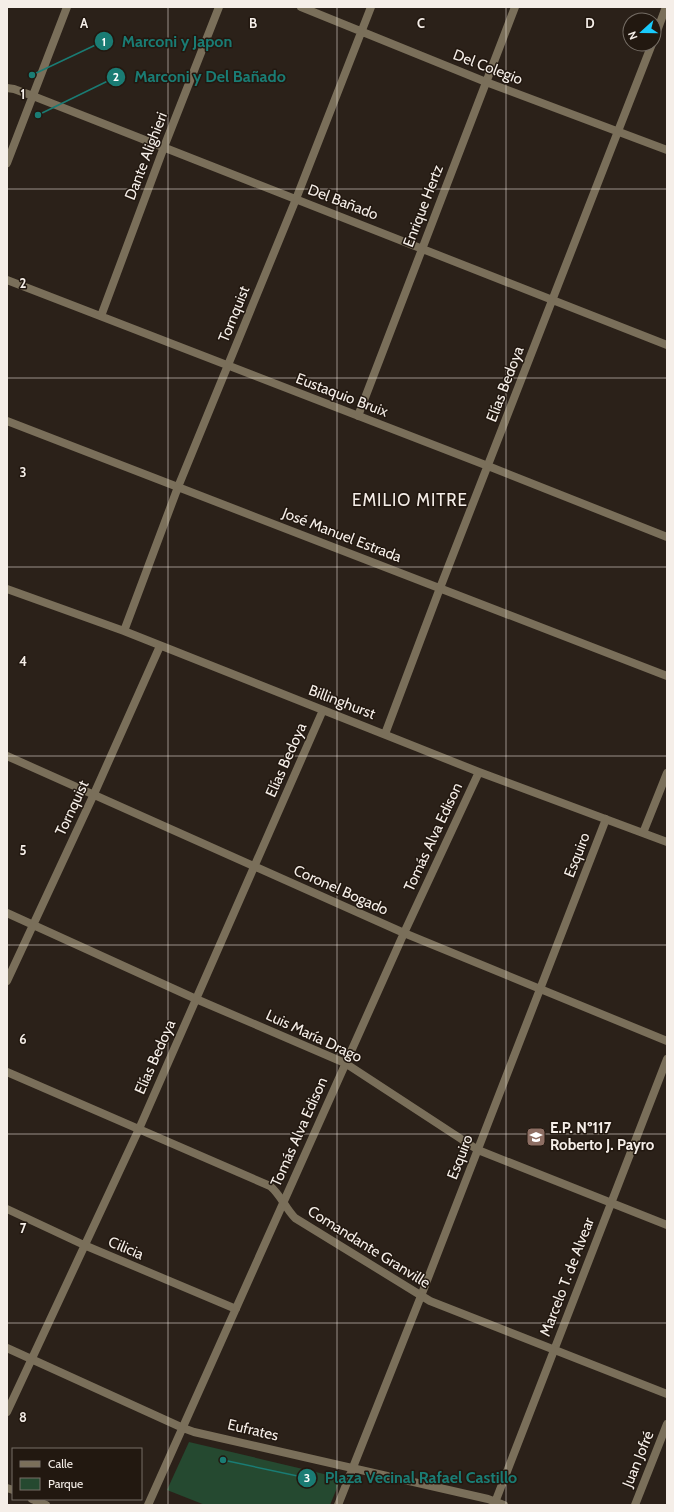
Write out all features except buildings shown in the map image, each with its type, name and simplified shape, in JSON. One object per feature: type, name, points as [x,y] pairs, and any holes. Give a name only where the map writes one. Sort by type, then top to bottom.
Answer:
[{"type":"street","points":[[7,164],[68,7]]},
{"type":"street","name":"Dante Alighieri","points":[[101,316],[219,7]]},
{"type":"street","name":"Del Colegio","points":[[301,7],[486,82],[618,130],[667,150]]},
{"type":"street","name":"Tornquist","points":[[124,632],[178,487],[296,199],[371,7]]},
{"type":"street","name":"Enrique Hertz","points":[[358,416],[421,248],[515,7]]},
{"type":"street","points":[[662,18],[666,7]]},
{"type":"street","name":"Elías Bedoya","points":[[385,734],[440,588],[649,52]]},
{"type":"street","name":"Del Bañado","points":[[7,82],[10,88],[667,345]]},
{"type":"street","name":"Eustaquio Bruix","points":[[7,280],[488,466],[667,537]]},
{"type":"street","name":"José Manuel Estrada","points":[[7,421],[667,676]]},
{"type":"street","name":"Billinghurst","points":[[7,590],[124,632],[479,772],[667,842]]},
{"type":"street","name":"Tornquist","points":[[7,981],[94,794],[160,646]]},
{"type":"street","name":"Elías Bedoya","points":[[7,1412],[139,1129],[323,710]]},
{"type":"street","name":"Coronel Bogado","points":[[7,756],[404,933],[667,1041]]},
{"type":"street","name":"Tomás Alva Edison","points":[[148,1505],[345,1063],[479,772]]},
{"type":"street","points":[[644,833],[667,773]]},
{"type":"street","name":"Esquiro","points":[[338,1505],[606,820]]},
{"type":"street","name":"Luis María Drago","points":[[7,913],[196,999],[345,1063],[478,1150],[667,1225]]},
{"type":"street","name":"Marcelo T. de Alvear","points":[[495,1503],[667,1059]]},
{"type":"street","name":"Comandante Granville","points":[[7,1072],[270,1186],[275,1190],[295,1218],[421,1296],[667,1394]]},
{"type":"street","name":"Cilicia","points":[[7,1209],[84,1245],[236,1309]]},
{"type":"street","name":"Eufrates","points":[[7,1348],[183,1428],[352,1467],[504,1505]]},
{"type":"street","name":"Juan Jofré","points":[[635,1505],[667,1424]]},
{"type":"street","points":[[34,1500],[46,1505]]},
{"type":"green space","points":[[189,1442],[341,1478],[330,1505],[205,1505],[167,1490]]},
{"type":"place","name":"Marconi y Japon","points":[[32,75]]},
{"type":"place","name":"Marconi y Del Bañado","points":[[38,115]]},
{"type":"place","name":"E.P. Nº117 Roberto J. Payro","points":[[536,1137]]},
{"type":"place","name":"Plaza Vecinal Rafael Castillo","points":[[223,1460]]},
{"type":"district","name":"EMILIO MITRE","points":[[410,500]]}]
